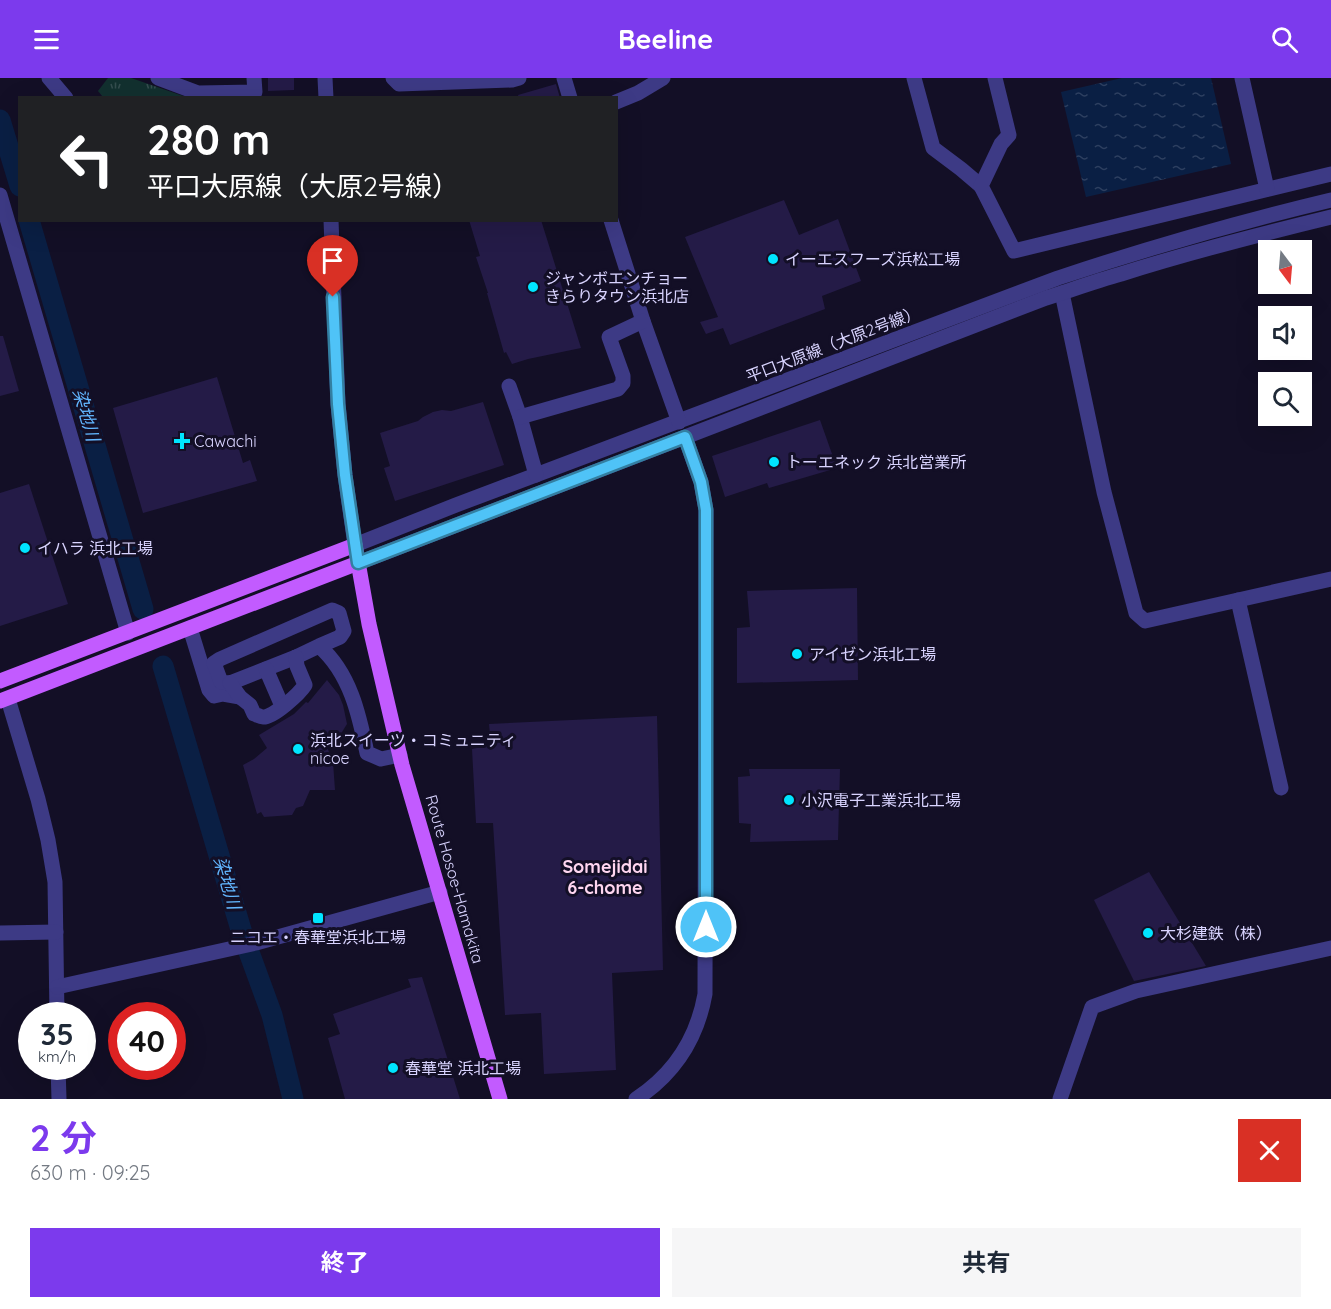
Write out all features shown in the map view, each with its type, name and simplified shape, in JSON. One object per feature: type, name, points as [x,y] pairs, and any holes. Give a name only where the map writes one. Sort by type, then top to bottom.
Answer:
[{"type":"main road","points":[[0,681],[355,545]]},
{"type":"main road","name":"Route Hosoe-Hamakita","points":[[355,545],[369,624],[400,755],[500,1099]]},
{"type":"main road","points":[[4,700],[358,563]]},
{"type":"street","points":[[49,78],[64,96]]},
{"type":"street","points":[[158,78],[198,93],[255,92],[254,78]]},
{"type":"street","points":[[325,78],[326,96]]},
{"type":"street","points":[[393,78],[399,84],[519,78]]},
{"type":"street","points":[[564,78],[569,96]]},
{"type":"street","points":[[618,101],[638,93],[663,78]]},
{"type":"street","points":[[915,78],[933,148],[981,186],[1014,251],[1331,174]]},
{"type":"street","points":[[981,186],[1000,144],[1009,135],[995,78]]},
{"type":"street","points":[[1242,78],[1267,189]]},
{"type":"street","points":[[0,195],[134,631]]},
{"type":"street","name":"平口大原線（大原2号線）","points":[[358,563],[682,429],[1058,278],[1106,261],[1220,228],[1331,201]]},
{"type":"street","name":"平口大原線（大原2号線）","points":[[355,545],[536,475],[682,429],[1062,293],[1183,256],[1331,217]]},
{"type":"street","points":[[331,222],[338,404],[355,545]]},
{"type":"street","points":[[612,222],[643,321],[701,482],[706,510],[705,994],[699,1023],[684,1053],[659,1082],[636,1099]]},
{"type":"street","points":[[1062,293],[1104,492],[1136,613],[1145,621],[1331,579]]},
{"type":"street","points":[[520,417],[618,389],[623,383],[623,376],[609,336],[643,321]]},
{"type":"street","points":[[509,386],[536,475]]},
{"type":"street","points":[[1238,600],[1281,788]]},
{"type":"street","points":[[332,610],[339,613],[344,632],[340,637],[319,646],[230,683],[221,682],[214,663],[332,610]]},
{"type":"street","points":[[190,628],[209,690],[214,696],[222,694],[240,697]]},
{"type":"street","points":[[319,646],[334,662],[354,700],[367,753],[381,759],[400,755]]},
{"type":"street","points":[[230,683],[240,697],[250,705],[254,714],[269,716],[293,699],[305,685],[297,666],[296,657]]},
{"type":"street","points":[[266,669],[282,706]]},
{"type":"street","points":[[4,700],[38,799],[48,840],[55,882],[57,1002]]},
{"type":"street","points":[[57,987],[236,948],[440,892]]},
{"type":"street","points":[[0,933],[56,932]]},
{"type":"street","points":[[1060,1099],[1092,1007],[1136,991],[1331,948]]},
{"type":"street","points":[[58,1080],[59,1099]]},
{"type":"green space","points":[[108,78],[131,78],[183,96],[102,96],[98,91]]},
{"type":"water","points":[[1122,78],[1211,78],[1231,164],[1086,197],[1061,92]]},
{"type":"building","points":[[268,78],[294,78],[294,90],[268,91]]},
{"type":"building","points":[[556,84],[559,96],[518,96]]},
{"type":"building","name":"イーエスフーズ浜松工場","points":[[784,200],[799,235],[838,219],[861,281],[822,296],[825,309],[730,345],[723,328],[706,334],[700,322],[718,317],[685,237]]},
{"type":"building","points":[[470,222],[542,222],[581,348],[512,364],[506,352],[504,353],[476,257],[480,256]]},
{"type":"building","points":[[0,336],[3,336],[19,391],[0,396]]},
{"type":"building","points":[[217,377],[243,463],[250,460],[257,481],[143,513],[113,408]]},
{"type":"building","points":[[483,402],[504,465],[395,501],[384,468],[390,466],[380,433],[418,421],[433,412],[451,411]]},
{"type":"building","name":"トーエネック 浜北営業所","points":[[820,420],[837,468],[769,488],[767,483],[725,497],[712,456]]},
{"type":"building","name":"イハラ 浜北工場","points":[[29,484],[68,604],[0,626],[0,493]]},
{"type":"building","name":"アイゼン浜北工場","points":[[857,588],[858,680],[737,683],[737,628],[750,627],[747,591]]},
{"type":"building","name":"浜北スイーツ・コミュニティ nicoe","points":[[327,680],[339,695],[347,724],[327,747],[333,762],[335,790],[310,790],[303,806],[296,808],[292,815],[264,817],[261,812],[257,814],[243,765],[267,748],[259,735],[294,714],[306,702],[308,703]]},
{"type":"building","points":[[657,716],[663,970],[612,973],[616,1070],[544,1074],[541,1013],[505,1015],[493,823],[476,823],[472,749],[491,745],[489,724]]},
{"type":"building","name":"小沢電子工業浜北工場","points":[[749,769],[840,769],[838,840],[750,842],[751,824],[739,823],[738,777],[750,776]]},
{"type":"building","name":"大杉建鉄（株）","points":[[1149,872],[1206,966],[1134,981],[1094,900]]},
{"type":"building","name":"春華堂 浜北工場","points":[[422,977],[460,1099],[345,1099],[328,1038],[340,1034],[333,1014],[411,987],[408,979]]},
{"type":"waterway","name":"染地川","points":[[0,120],[18,179]]},
{"type":"waterway","name":"染地川","points":[[30,222],[143,609]]},
{"type":"waterway","name":"染地川","points":[[163,666],[242,933],[272,1015],[293,1099]]},
{"type":"place","name":"イーエスフーズ浜松工場","points":[[773,259]]},
{"type":"place","name":"ジャンボエンチョー きらりタウン浜北店","points":[[533,287]]},
{"type":"place","name":"Cawachi","points":[[182,441]]},
{"type":"place","name":"トーエネック 浜北営業所","points":[[774,462]]},
{"type":"place","name":"イハラ 浜北工場","points":[[25,548]]},
{"type":"place","name":"アイゼン浜北工場","points":[[797,654]]},
{"type":"place","name":"浜北スイーツ・コミュニティ nicoe","points":[[298,749]]},
{"type":"place","name":"小沢電子工業浜北工場","points":[[789,800]]},
{"type":"place","name":"ニコエ・春華堂浜北工場","points":[[318,918]]},
{"type":"place","name":"大杉建鉄（株）","points":[[1148,933]]},
{"type":"place","name":"春華堂 浜北工場","points":[[393,1068]]},
{"type":"district","name":"Somejidai 6-chome","points":[[605,877]]},
{"type":"route","points":[[333,297],[338,404],[345,475],[358,563],[685,437],[701,482],[706,510],[706,927]]}]
